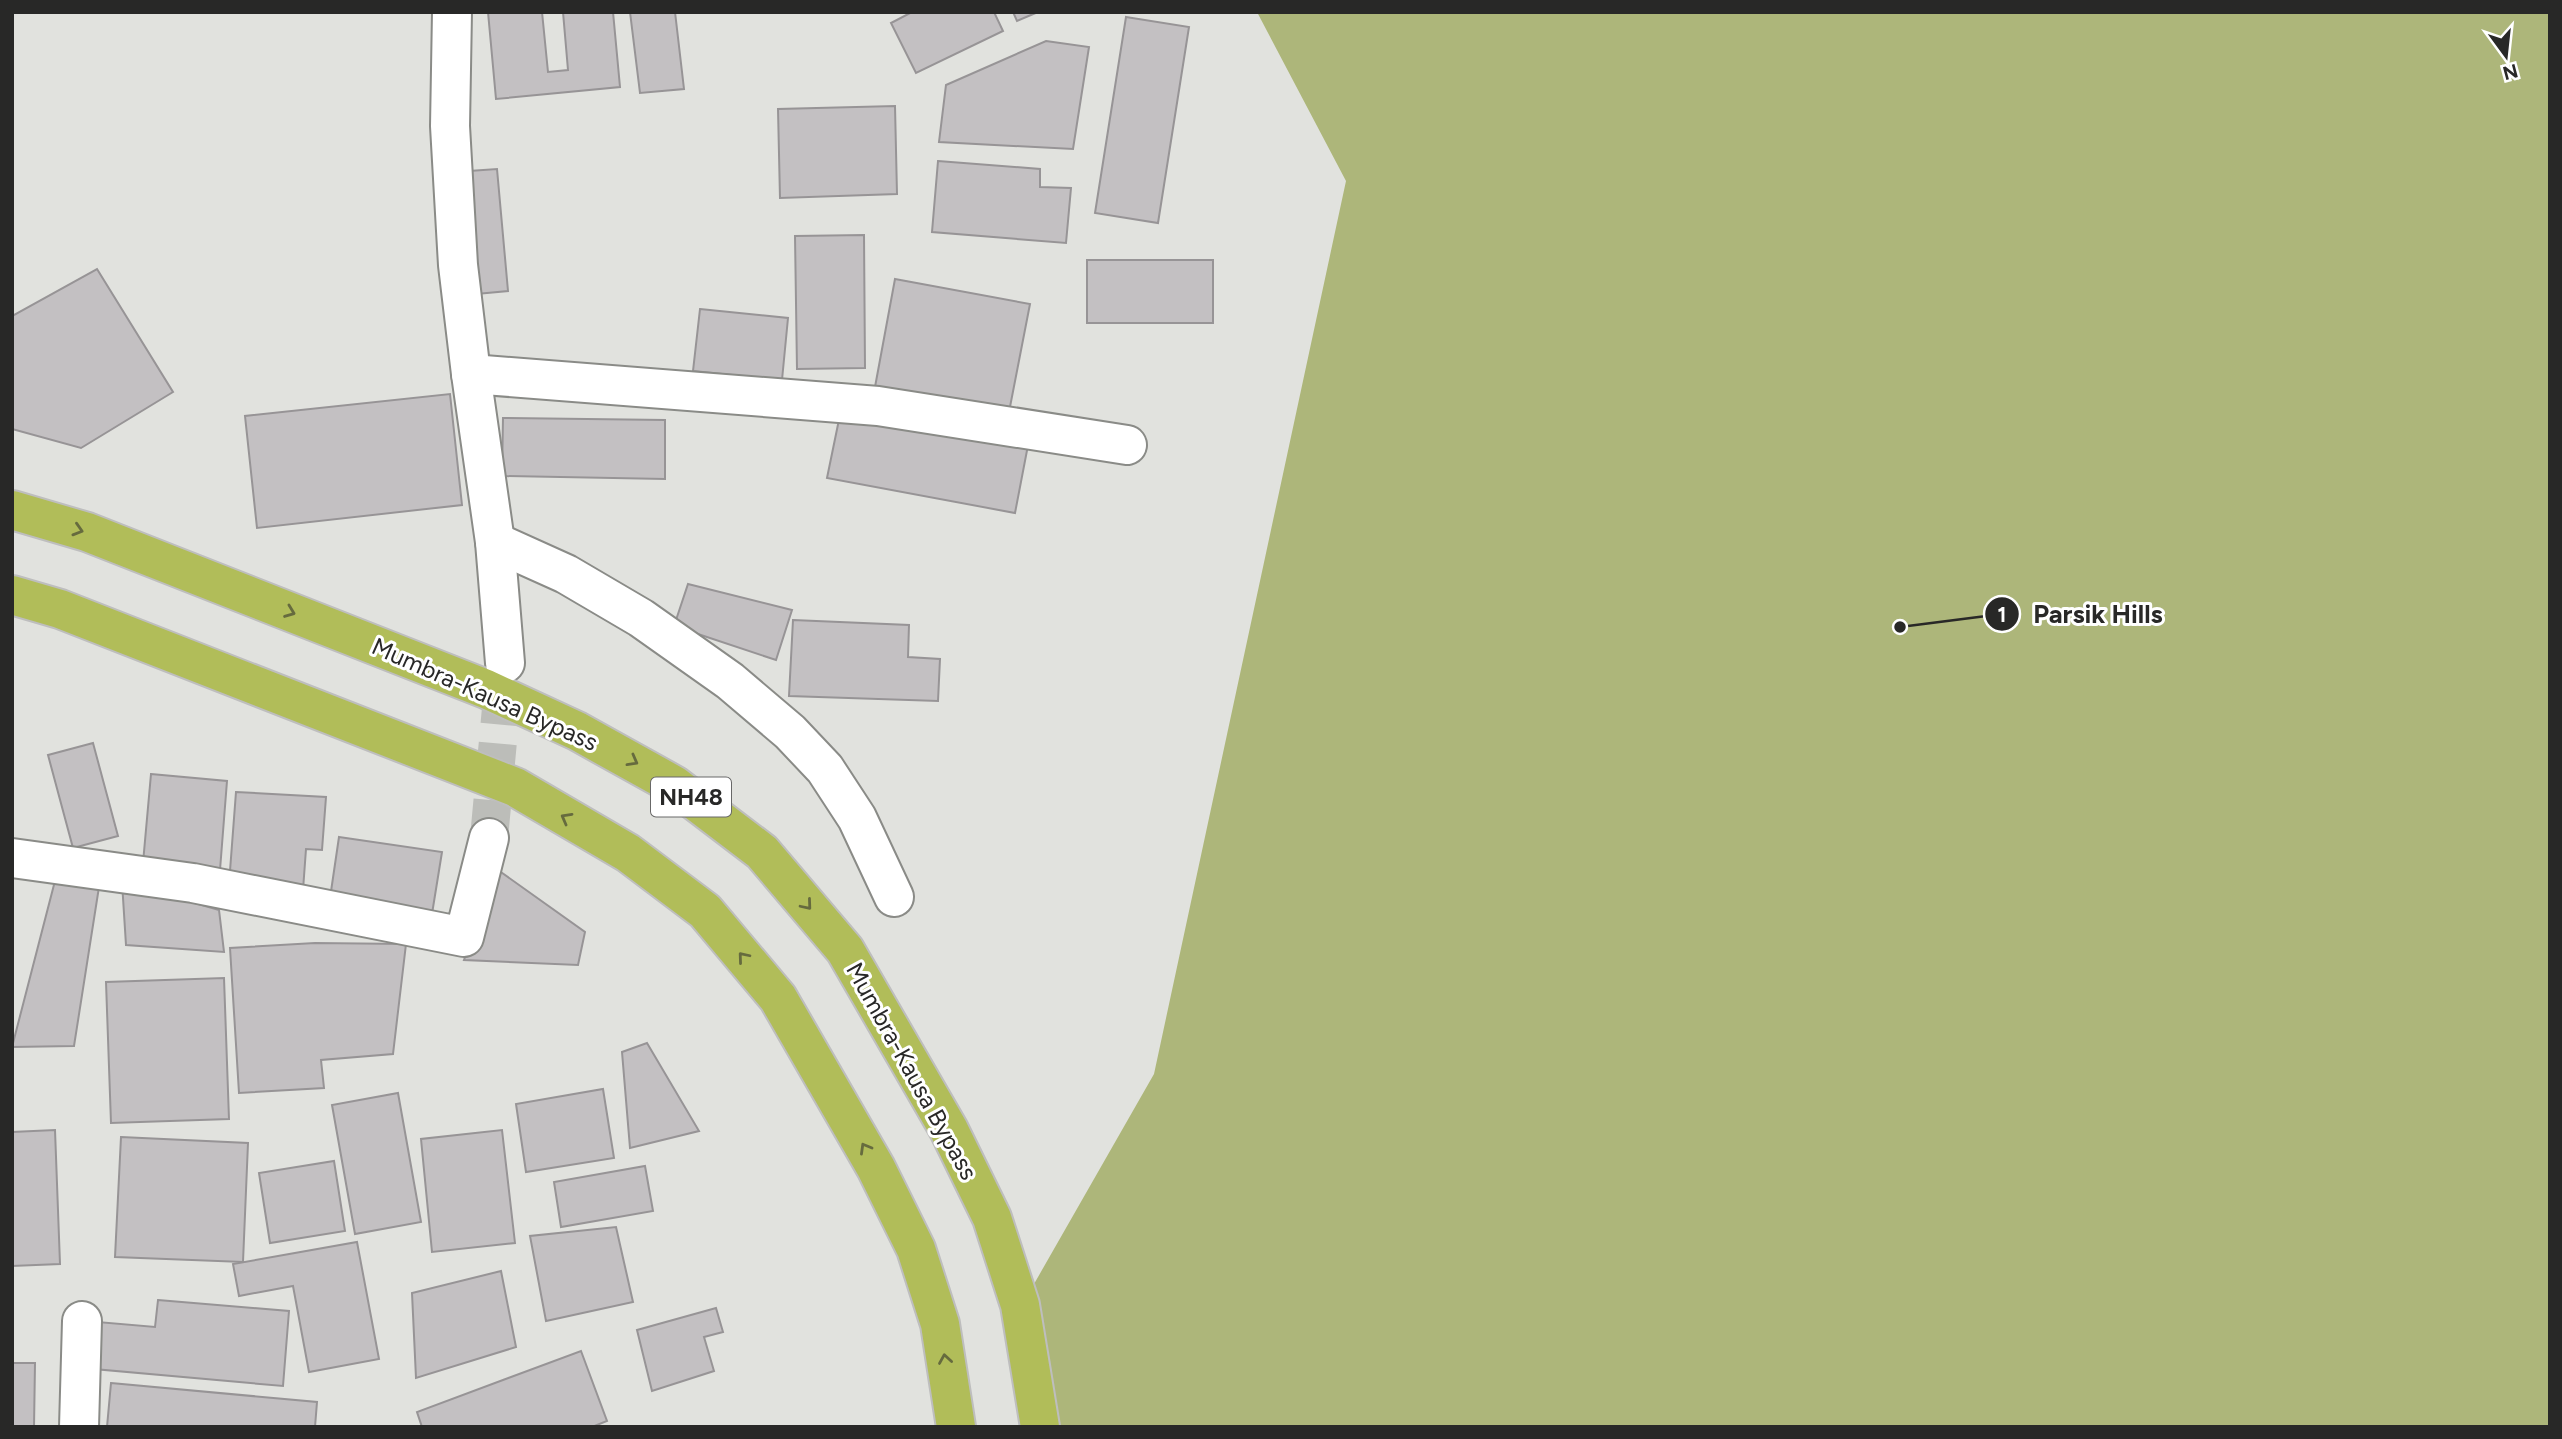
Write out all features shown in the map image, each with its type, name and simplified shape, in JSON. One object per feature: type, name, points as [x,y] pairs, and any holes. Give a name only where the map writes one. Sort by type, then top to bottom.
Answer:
[{"type":"highway","name":"Mumbra-Kausa Bypass","points":[[12,510],[87,532],[486,689],[577,731],[674,785],[762,852],[845,950],[948,1130],[992,1218],[1020,1305],[1040,1427]]},
{"type":"highway","points":[[12,595],[60,609],[515,787],[628,853],[705,911],[778,998],[887,1191],[916,1249],[940,1324],[956,1427]]},
{"type":"street","points":[[452,12],[450,108],[458,265],[495,542],[505,663]]},
{"type":"street","points":[[471,374],[878,405],[1127,445]]},
{"type":"street","points":[[495,542],[566,574],[641,618],[730,681],[790,732],[825,769],[857,818],[894,897]]},
{"type":"street","points":[[12,858],[194,883],[464,937],[489,838]]},
{"type":"street","points":[[79,1427],[82,1321]]},
{"type":"green space","points":[[1257,12],[2550,12],[2550,1427],[1055,1427],[1022,1305],[1154,1074],[1346,181]]},
{"type":"building","points":[[488,12],[542,12],[548,72],[568,70],[563,12],[613,12],[620,87],[496,99]]},
{"type":"building","points":[[630,12],[675,12],[684,89],[640,93]]},
{"type":"building","points":[[912,12],[994,12],[1003,31],[916,73],[891,23]]},
{"type":"building","points":[[1013,12],[1038,12],[1017,21]]},
{"type":"building","points":[[1126,17],[1189,27],[1158,223],[1095,213]]},
{"type":"building","points":[[1046,41],[1089,47],[1073,149],[939,142],[946,85]]},
{"type":"building","points":[[895,106],[897,194],[780,198],[778,109]]},
{"type":"building","points":[[938,161],[1040,169],[1040,187],[1071,188],[1066,243],[932,232]]},
{"type":"building","points":[[497,169],[508,291],[466,295],[455,172]]},
{"type":"building","points":[[864,235],[865,368],[797,369],[795,236]]},
{"type":"building","points":[[1087,260],[1213,260],[1213,323],[1087,323]]},
{"type":"building","points":[[97,269],[173,392],[81,448],[12,429],[12,316]]},
{"type":"building","points":[[895,279],[1030,304],[1009,412],[875,387]]},
{"type":"building","points":[[700,309],[788,318],[782,380],[693,371]]},
{"type":"building","points":[[450,394],[462,505],[257,528],[245,416]]},
{"type":"building","points":[[842,405],[1029,440],[1015,513],[827,478]]},
{"type":"building","points":[[503,418],[665,420],[665,479],[502,476]]},
{"type":"building","points":[[688,584],[792,610],[776,660],[674,626]]},
{"type":"building","points":[[793,620],[909,625],[908,657],[940,659],[938,701],[789,696]]},
{"type":"building","points":[[93,743],[118,836],[73,848],[48,755]]},
{"type":"building","points":[[151,774],[227,781],[220,870],[143,863]]},
{"type":"building","points":[[236,792],[326,797],[322,850],[306,849],[303,890],[229,884]]},
{"type":"building","points":[[339,837],[442,852],[431,920],[329,905]]},
{"type":"building","points":[[498,870],[585,932],[578,965],[464,960]]},
{"type":"building","points":[[56,877],[99,887],[74,1046],[12,1047]]},
{"type":"building","points":[[122,882],[219,910],[224,952],[126,945]]},
{"type":"building","points":[[315,943],[406,944],[393,1054],[321,1060],[324,1088],[239,1093],[230,948]]},
{"type":"building","points":[[224,978],[229,1119],[111,1123],[106,982]]},
{"type":"building","points":[[647,1043],[699,1131],[630,1148],[622,1052]]},
{"type":"building","points":[[603,1089],[614,1158],[526,1172],[516,1104]]},
{"type":"building","points":[[398,1093],[421,1222],[355,1234],[332,1105]]},
{"type":"building","points":[[55,1130],[60,1264],[12,1266],[12,1132]]},
{"type":"building","points":[[502,1130],[515,1243],[432,1252],[421,1139]]},
{"type":"building","points":[[121,1137],[248,1143],[243,1262],[115,1257]]},
{"type":"building","points":[[334,1161],[345,1231],[270,1243],[259,1173]]},
{"type":"building","points":[[645,1166],[653,1211],[561,1227],[554,1182]]},
{"type":"building","points":[[616,1227],[633,1302],[546,1321],[530,1236]]},
{"type":"building","points":[[357,1242],[379,1359],[309,1372],[293,1286],[239,1296],[233,1264]]},
{"type":"building","points":[[501,1271],[516,1347],[416,1378],[412,1293]]},
{"type":"building","points":[[158,1300],[289,1311],[283,1386],[94,1369],[98,1322],[155,1327]]},
{"type":"building","points":[[716,1308],[723,1332],[704,1337],[714,1371],[652,1391],[637,1330]]},
{"type":"building","points":[[581,1351],[607,1421],[592,1427],[422,1427],[417,1412]]},
{"type":"building","points":[[12,1363],[35,1363],[34,1427],[12,1427]]},
{"type":"building","points":[[111,1383],[317,1402],[315,1427],[107,1427]]},
{"type":"tunnel","points":[[489,838],[505,665]]},
{"type":"place","name":"Parsik Hills","points":[[1900,627]]}]
